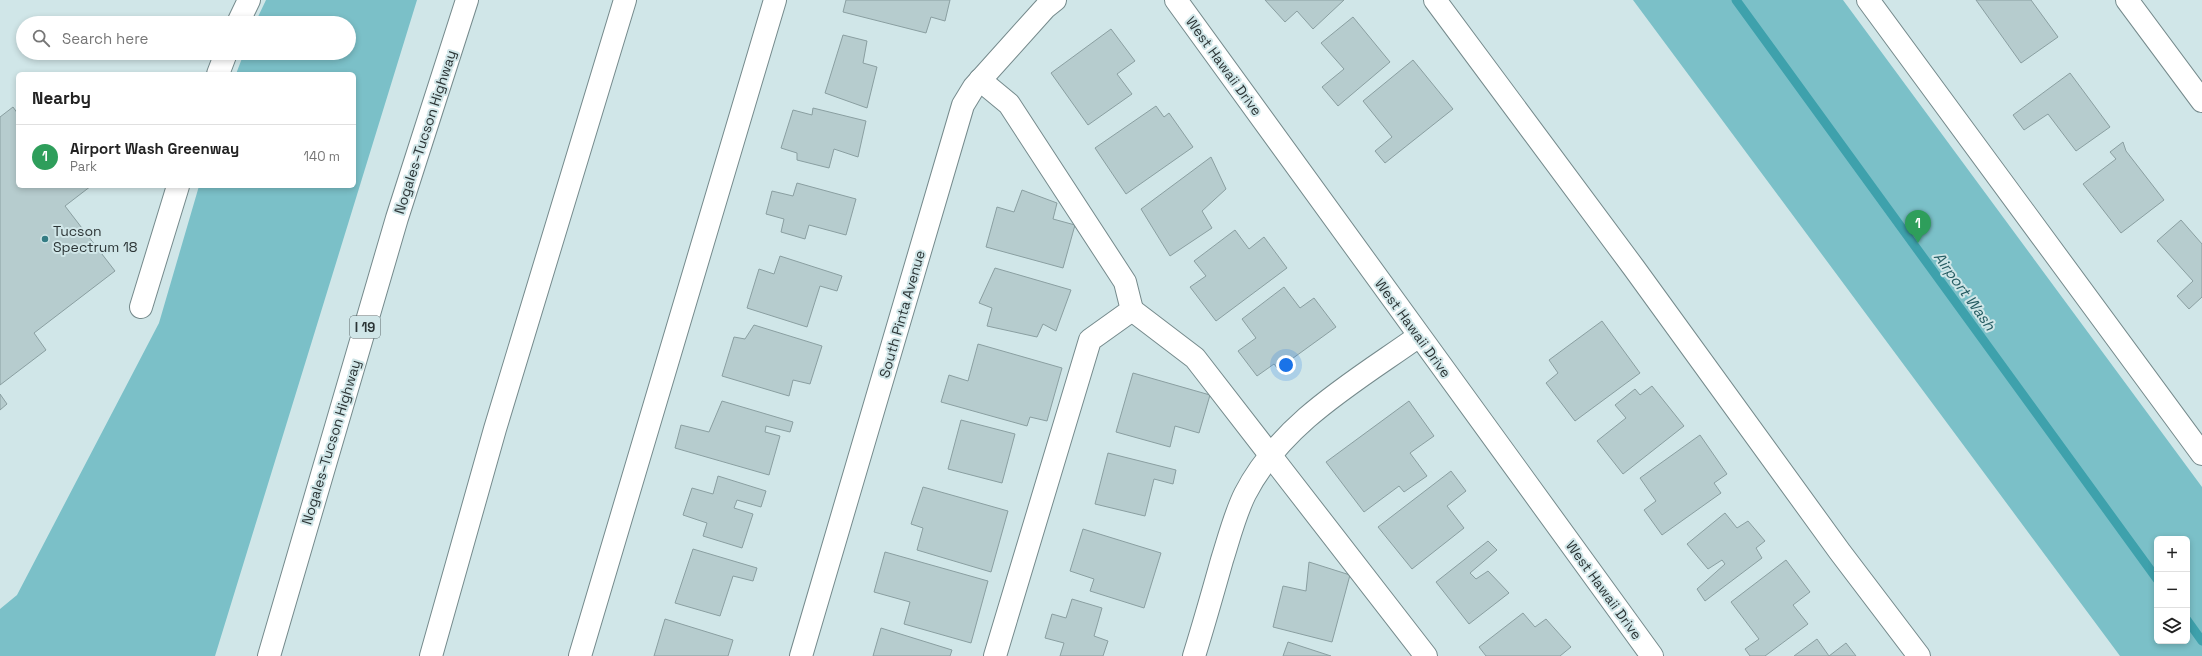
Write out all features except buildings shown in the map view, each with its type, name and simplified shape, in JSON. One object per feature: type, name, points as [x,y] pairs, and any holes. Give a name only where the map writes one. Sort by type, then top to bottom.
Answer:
[{"type":"main road","points":[[241,16],[249,0]]},
{"type":"main road","name":"Nogales–Tucson Highway","points":[[269,656],[397,218],[467,0]]},
{"type":"main road","points":[[431,656],[495,429],[626,0]]},
{"type":"main road","points":[[580,656],[775,0]]},
{"type":"main road","name":"South Pinta Avenue","points":[[801,656],[964,106],[980,80],[1055,0]]},
{"type":"main road","name":"West Hawaii Drive","points":[[1176,0],[1652,656]]},
{"type":"main road","points":[[1435,0],[1918,656]]},
{"type":"main road","points":[[1868,0],[2202,454]]},
{"type":"main road","points":[[2127,0],[2202,101]]},
{"type":"main road","points":[[219,72],[223,60]]},
{"type":"main road","points":[[980,80],[1009,104],[1125,282],[1132,310],[1195,358],[1426,656]]},
{"type":"main road","points":[[142,307],[177,188]]},
{"type":"main road","points":[[995,656],[1090,340],[1132,310]]},
{"type":"main road","points":[[1194,656],[1233,523],[1245,494],[1261,467],[1290,433],[1322,404],[1419,336]]},
{"type":"shaded area","points":[[266,0],[417,0],[215,656],[0,656],[0,609],[17,595],[159,323],[198,188],[356,188],[356,72],[237,72],[241,60],[356,60],[356,16],[258,16]]},
{"type":"shaded area","points":[[1633,0],[1843,0],[2202,487],[2202,656],[2120,656]]},
{"type":"waterway","name":"Airport Wash","points":[[1736,0],[2154,575]]},
{"type":"waterway","name":"Airport Wash","points":[[2190,624],[2202,641]]},
{"type":"place","name":"Tucson Spectrum 18","points":[[45,239]]},
{"type":"place","name":"Airport Wash Greenway","points":[[1918,243]]}]
